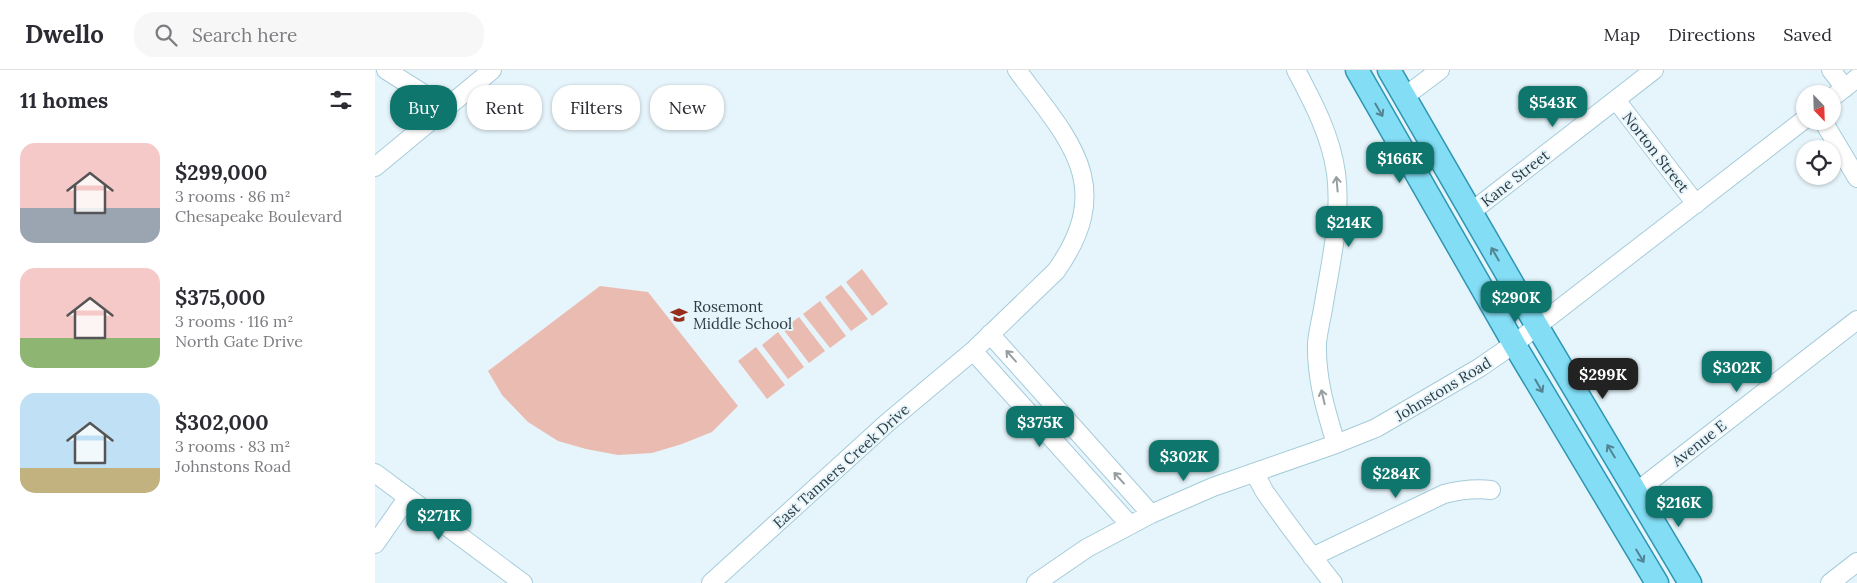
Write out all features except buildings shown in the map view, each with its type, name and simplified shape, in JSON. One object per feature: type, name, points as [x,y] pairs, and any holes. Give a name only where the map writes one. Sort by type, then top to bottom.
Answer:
[{"type":"main road","points":[[1357,70],[1514,344],[1657,583]]},
{"type":"main road","points":[[1389,70],[1537,326],[1690,583]]},
{"type":"street","points":[[386,70],[410,85]]},
{"type":"street","points":[[457,99],[492,70]]},
{"type":"street","name":"East Tanners Creek Drive","points":[[711,583],[887,423],[973,351],[1056,271],[1067,257],[1081,222],[1084,202],[1082,173],[1075,153],[1066,137],[1017,70]]},
{"type":"street","points":[[1296,70],[1321,120],[1336,172],[1337,222],[1317,341],[1317,362],[1323,400],[1336,444]]},
{"type":"street","points":[[1405,97],[1439,70]]},
{"type":"street","name":"Kane Street","points":[[1471,212],[1654,70]]},
{"type":"street","points":[[1831,70],[1845,88]]},
{"type":"street","name":"Norton Street","points":[[1616,100],[1696,204]]},
{"type":"street","name":"Johnstons Road","points":[[1036,583],[1087,548],[1151,514],[1213,487],[1336,444],[1398,417],[1479,368],[1514,344],[1796,125]]},
{"type":"street","points":[[375,167],[420,130]]},
{"type":"street","points":[[1828,130],[1857,178]]},
{"type":"street","name":"Avenue E","points":[[1636,492],[1857,320]]},
{"type":"street","points":[[990,334],[1151,514]]},
{"type":"street","points":[[973,351],[1130,524]]},
{"type":"street","points":[[375,473],[523,583]]},
{"type":"street","points":[[1252,473],[1333,583]]},
{"type":"street","points":[[1312,557],[1444,494],[1475,488],[1491,490]]},
{"type":"street","points":[[375,544],[408,498]]},
{"type":"street","points":[[1830,583],[1857,562]]},
{"type":"shaded area","points":[[862,269],[888,304],[872,316],[846,282]]},
{"type":"shaded area","points":[[841,285],[868,319],[851,331],[825,297]]},
{"type":"shaded area","points":[[600,286],[648,292],[738,406],[712,432],[652,453],[618,455],[558,441],[528,422],[502,395],[488,371]]},
{"type":"shaded area","points":[[820,301],[846,336],[830,348],[803,314]]},
{"type":"shaded area","points":[[799,317],[825,351],[809,363],[783,329]]},
{"type":"shaded area","points":[[778,332],[804,367],[788,379],[762,345]]},
{"type":"shaded area","points":[[756,347],[785,385],[767,399],[738,361]]},
{"type":"place","name":"Rosemont Middle School","points":[[679,315]]}]
